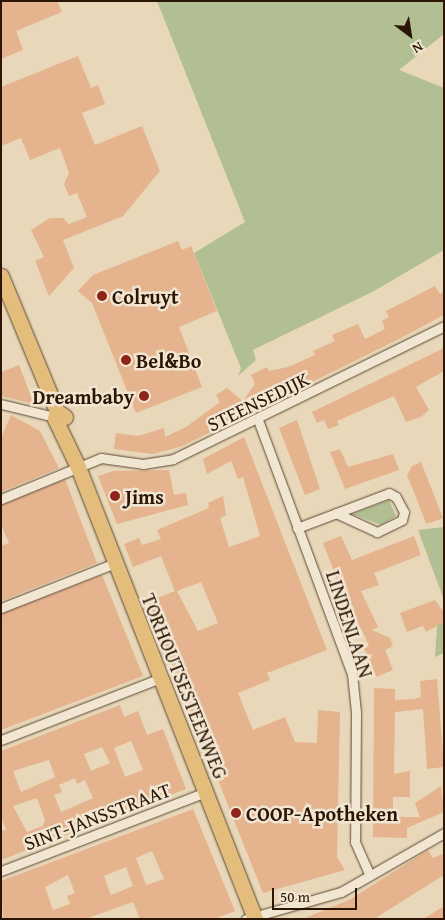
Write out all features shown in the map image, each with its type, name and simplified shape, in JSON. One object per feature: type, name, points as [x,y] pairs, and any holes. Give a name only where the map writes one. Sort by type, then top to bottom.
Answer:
[{"type":"main road","name":"TORHOUTSESTEENWEG","points":[[1,276],[59,416],[79,456],[78,467],[206,792],[252,918]]},
{"type":"street","name":"STEENSEDIJK","points":[[1,498],[101,458],[143,464],[173,460],[258,420],[444,326]]},
{"type":"street","points":[[1,404],[59,416]]},
{"type":"street","name":"LINDENLAAN","points":[[258,420],[352,674],[356,713],[355,842],[370,875]]},
{"type":"street","points":[[297,528],[336,513],[389,493],[396,497],[404,512],[402,520],[376,532],[336,513]]},
{"type":"street","points":[[1,608],[115,563]]},
{"type":"street","points":[[1,740],[161,678]]},
{"type":"street","name":"SINT-JANSSTRAAT","points":[[1,871],[206,792]]},
{"type":"street","points":[[252,918],[285,910],[341,892],[444,833]]},
{"type":"street","points":[[273,919],[285,910]]},
{"type":"green space","points":[[157,1],[444,1],[444,34],[399,70],[444,88],[444,250],[374,291],[253,350],[256,360],[238,376],[241,368],[194,253],[245,222]]},
{"type":"green space","points":[[389,500],[396,516],[381,525],[352,514]]},
{"type":"green space","points":[[444,527],[444,600],[418,530]]},
{"type":"green space","points":[[444,609],[444,653],[435,657],[438,612]]},
{"type":"building","points":[[1,1],[57,1],[62,12],[16,31],[23,50],[1,59]]},
{"type":"building","points":[[78,56],[91,88],[98,85],[105,104],[82,113],[95,145],[142,126],[160,171],[123,216],[63,240],[74,268],[49,296],[35,261],[44,257],[31,230],[50,218],[63,218],[69,224],[87,217],[77,193],[69,196],[64,184],[69,173],[60,148],[30,160],[21,138],[1,146],[1,87]]},
{"type":"building","points":[[178,241],[182,250],[191,246],[217,311],[179,327],[202,387],[136,413],[92,303],[78,291],[93,275]]},
{"type":"building","points":[[435,286],[440,294],[444,292],[444,315],[399,339],[180,447],[153,454],[114,449],[116,433],[138,436],[164,428],[165,437],[186,427],[220,402],[216,395],[227,388],[243,401],[255,384],[251,375],[267,367],[269,371],[288,367],[315,355],[313,351],[335,341],[332,335],[358,324],[365,339],[385,329],[382,321],[389,317],[386,311]]},
{"type":"building","points":[[444,348],[444,371],[416,387],[429,410],[421,417],[406,422],[394,396],[337,421],[339,425],[328,429],[324,420],[317,423],[312,412]]},
{"type":"building","points":[[19,365],[34,404],[1,396],[1,372]]},
{"type":"building","points":[[11,415],[40,431],[59,468],[1,492],[1,438]]},
{"type":"building","points":[[297,420],[320,489],[305,495],[279,428]]},
{"type":"building","points":[[244,437],[327,650],[267,673],[270,680],[238,693],[253,730],[285,717],[295,742],[317,743],[318,710],[340,712],[337,857],[345,870],[263,893],[147,602],[175,591],[161,556],[133,567],[124,544],[139,538],[142,545],[161,539],[157,530],[209,508],[208,503],[223,496],[226,515],[220,518],[229,547],[260,536],[243,477],[238,479],[231,461],[207,474],[203,459]],"holes":[[[201,582],[218,623],[198,631],[177,591]]]},
{"type":"building","points":[[340,449],[348,467],[393,454],[399,470],[345,489],[330,452]]},
{"type":"building","points":[[421,462],[443,518],[430,523],[426,523],[407,475],[412,466]]},
{"type":"building","points":[[169,470],[174,495],[186,493],[188,505],[117,524],[98,476],[113,471]]},
{"type":"building","points":[[65,479],[97,563],[1,601],[1,546],[9,543],[1,524],[1,505]]},
{"type":"building","points":[[341,536],[352,560],[414,536],[421,555],[374,573],[379,585],[361,591],[378,627],[372,630],[390,638],[393,646],[385,650],[393,670],[376,677],[364,648],[369,646],[361,628],[357,630],[323,543]]},
{"type":"building","points":[[102,575],[143,676],[1,730],[1,614]]},
{"type":"building","points":[[435,600],[444,612],[444,622],[426,632],[423,626],[407,632],[400,613]]},
{"type":"building","points":[[437,679],[444,767],[427,769],[423,709],[395,712],[394,774],[410,771],[410,797],[393,797],[393,817],[420,817],[415,803],[441,786],[444,812],[407,828],[407,838],[373,837],[374,688],[395,689],[395,700],[414,699],[421,697],[420,681]]},
{"type":"building","points":[[120,705],[124,717],[138,711],[147,735],[163,729],[186,789],[1,860],[1,831],[6,830],[1,816],[1,751]],"holes":[[[131,741],[143,770],[125,777],[114,748]],[[102,747],[110,763],[91,771],[84,754]],[[49,760],[55,777],[21,792],[13,771]],[[75,778],[77,784],[85,780],[93,798],[61,812],[54,795],[62,792],[59,785]],[[37,798],[45,820],[43,826],[27,832],[13,806]]]},
{"type":"building","points":[[193,809],[235,911],[214,919],[140,919],[133,902],[85,919],[3,919],[1,881]],"holes":[[[152,851],[164,879],[146,885],[136,858]],[[126,867],[133,886],[111,895],[104,876]],[[68,875],[75,893],[67,896],[70,904],[53,910],[45,887]]]},
{"type":"building","points":[[428,850],[433,858],[444,853],[444,875],[374,919],[303,919],[349,900]]},
{"type":"building","points":[[444,906],[444,919],[423,919]]},
{"type":"place","name":"Colruyt","points":[[102,296]]},
{"type":"place","name":"Bel&Bo","points":[[126,360]]},
{"type":"place","name":"Dreambaby","points":[[144,396]]},
{"type":"place","name":"Jims","points":[[115,496]]},
{"type":"place","name":"COOP-Apotheken","points":[[236,813]]}]
